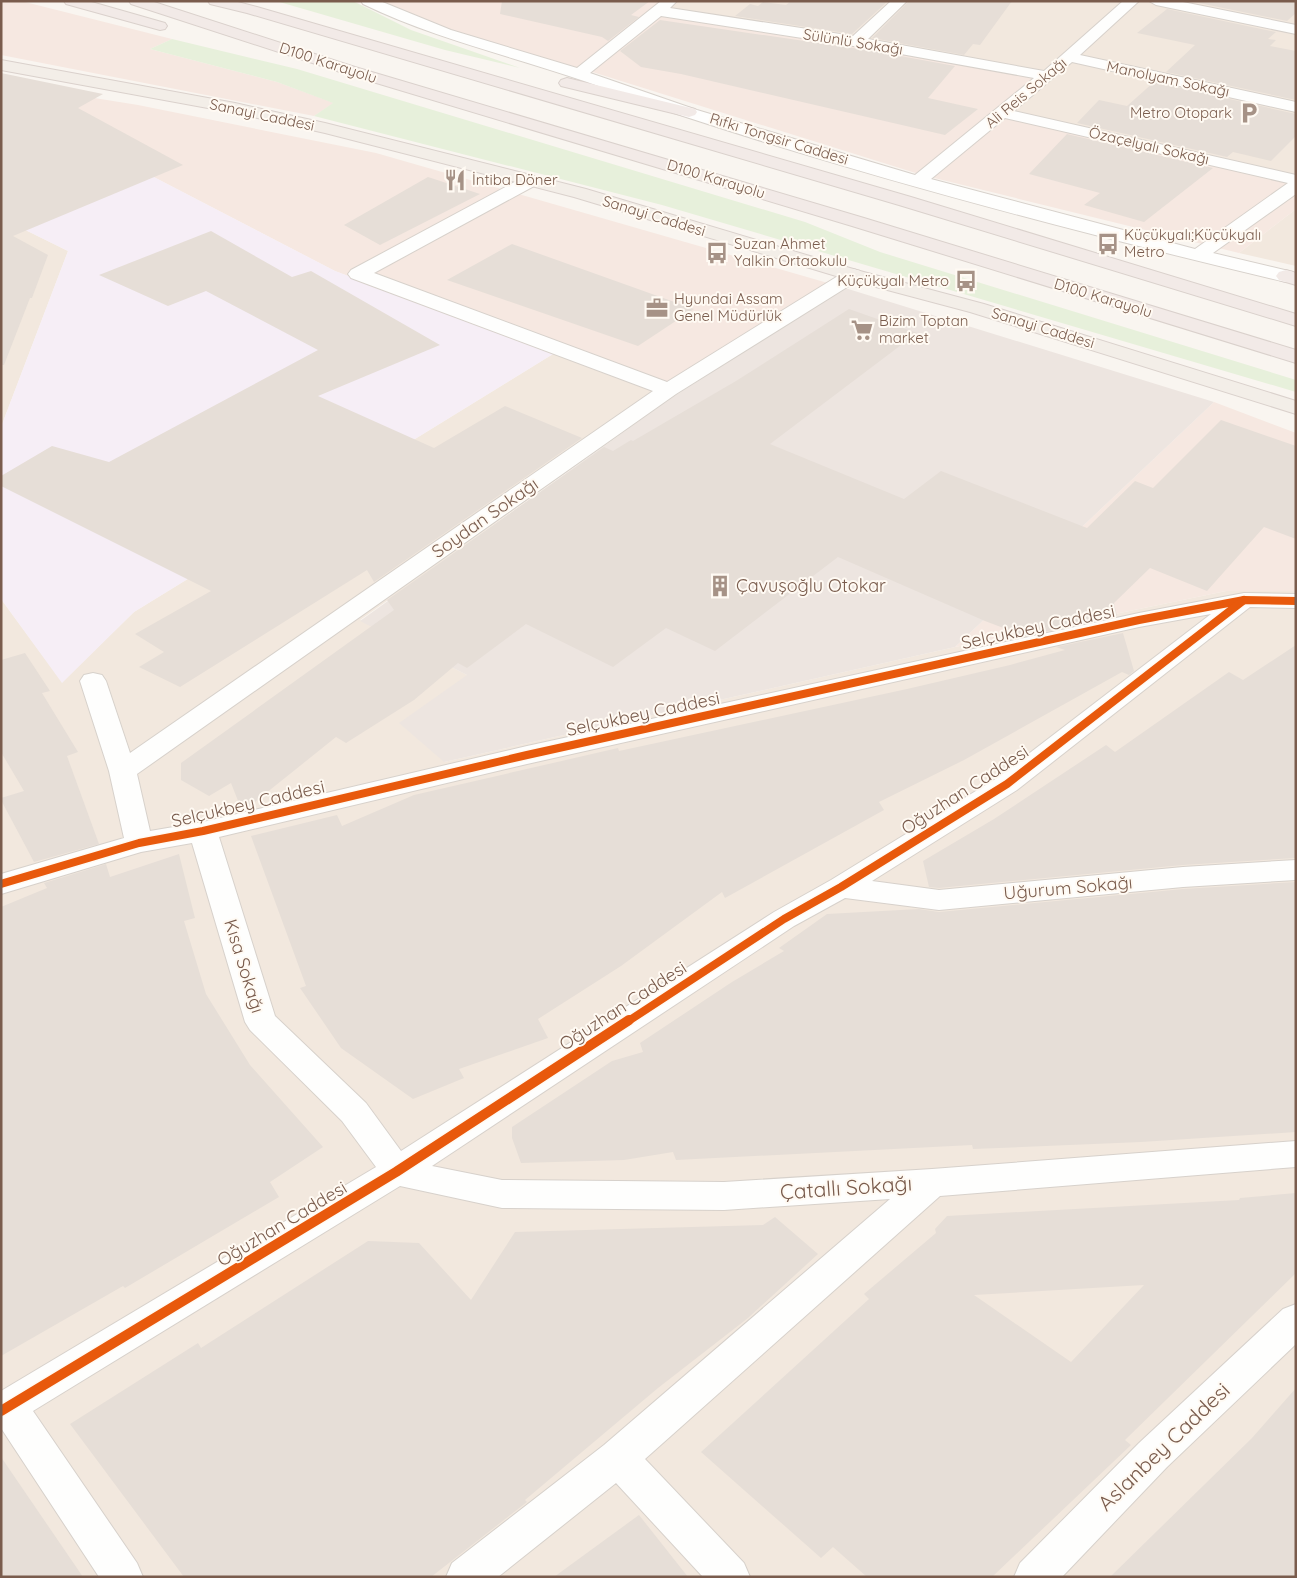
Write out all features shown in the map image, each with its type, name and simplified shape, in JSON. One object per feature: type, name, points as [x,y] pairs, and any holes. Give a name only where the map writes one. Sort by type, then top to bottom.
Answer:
[{"type":"highway","points":[[71,1],[180,32],[349,70]]},
{"type":"highway","name":"D100 Karayolu","points":[[136,1],[349,70],[858,222],[1296,357]]},
{"type":"highway","name":"D100 Karayolu","points":[[215,1],[252,10],[1145,272],[1296,320]]},
{"type":"highway","points":[[228,1],[252,10],[514,71]]},
{"type":"highway","points":[[534,76],[689,112]]},
{"type":"main road","name":"Sanayi Caddesi","points":[[2,65],[289,120],[466,163],[589,196],[854,275],[978,308],[1296,408]]},
{"type":"street","name":"Rıfkı Tongsir Caddesi","points":[[368,1],[402,19],[579,74],[689,112],[918,181],[1198,256],[1292,278]]},
{"type":"street","points":[[856,42],[900,1]]},
{"type":"street","name":"Ali Reis Sokağı","points":[[918,181],[1047,76],[1132,1]]},
{"type":"street","points":[[1156,1],[1296,30]]},
{"type":"street","points":[[579,74],[665,6]]},
{"type":"street","name":"Sülünlü Sokağı","points":[[665,6],[1047,76]]},
{"type":"street","name":"Manolyam Sokağı","points":[[1069,57],[1296,107]]},
{"type":"street","name":"Özaçelyalı Sokağı","points":[[1003,113],[1296,180]]},
{"type":"street","points":[[530,181],[358,274],[669,390]]},
{"type":"street","points":[[1198,256],[1296,186]]},
{"type":"street","name":"Soydan Sokağı","points":[[123,771],[669,390],[854,275]]},
{"type":"street","name":"Selçukbey Caddesi","points":[[1,884],[138,843],[203,831],[565,746],[1138,620],[1244,600],[1296,601]]},
{"type":"street","name":"Oğuzhan Caddesi","points":[[5,1409],[396,1172],[784,919],[841,887],[1008,784],[1244,600]]},
{"type":"street","points":[[93,681],[123,771],[138,843]]},
{"type":"street","name":"Kısa Sokağı","points":[[203,831],[261,1022],[354,1112],[381,1147],[396,1172]]},
{"type":"street","name":"Uğurum Sokağı","points":[[841,887],[939,900],[1183,877],[1296,870]]},
{"type":"street","name":"Çatallı Sokağı","points":[[396,1172],[502,1194],[724,1196],[932,1183],[1296,1154]]},
{"type":"street","points":[[466,1577],[618,1458],[932,1183]]},
{"type":"street","name":"Aslanbey Caddesi","points":[[1034,1577],[1153,1454],[1296,1320]]},
{"type":"street","points":[[5,1409],[123,1577]]},
{"type":"street","points":[[618,1458],[730,1577]]},
{"type":"shaded area","points":[[1,1],[21,1],[172,39],[150,49],[277,82],[334,103],[314,116],[1,55]]},
{"type":"shaded area","points":[[382,1],[667,1],[659,11],[1042,77],[1001,110],[1296,181],[1296,209],[1239,253],[922,175],[586,70],[466,35],[410,15]]},
{"type":"shaded area","points":[[667,1],[1296,1],[1296,181],[1001,111],[659,11]]},
{"type":"shaded area","points":[[1,83],[138,105],[376,153],[845,288],[671,398],[335,271],[65,131]]},
{"type":"shaded area","points":[[65,131],[335,271],[553,354],[134,612],[62,683],[1,599],[1,427],[68,251],[1,218]]},
{"type":"shaded area","points":[[1296,209],[1296,266],[1239,253]]},
{"type":"shaded area","points":[[1,218],[68,251],[1,427]]},
{"type":"shaded area","points":[[845,288],[1214,402],[955,647],[444,762],[399,723],[467,675],[360,621],[671,398]]},
{"type":"shaded area","points":[[553,354],[671,398],[360,620],[467,675],[444,762],[955,647],[1226,591],[1296,591],[1296,1577],[1,1577],[1,599],[62,682],[134,612]]},
{"type":"shaded area","points":[[1214,402],[1296,433],[1296,591],[1226,591],[955,647]]},
{"type":"green space","points":[[276,1],[353,1],[411,30],[520,68],[445,50]]},
{"type":"green space","points":[[172,39],[297,69],[805,222],[880,252],[1296,380],[1296,392],[662,205],[314,116],[333,103],[277,82],[150,49]]},
{"type":"building","points":[[502,1],[650,1],[631,15],[639,17],[608,41],[602,37],[500,14]]},
{"type":"building","points":[[791,1],[888,1],[852,34],[735,16],[750,4],[758,6],[763,2],[786,5]]},
{"type":"building","points":[[909,1],[1012,1],[980,45],[973,44],[964,55],[872,38]]},
{"type":"building","points":[[1189,1],[1296,1],[1296,13],[1287,21]]},
{"type":"building","points":[[1167,9],[1276,32],[1268,39],[1276,40],[1270,46],[1296,51],[1296,100],[1166,72],[1195,45],[1137,33]]},
{"type":"building","points":[[660,20],[873,51],[955,66],[928,98],[978,109],[945,135],[681,74],[641,67],[620,51]]},
{"type":"building","points":[[1,73],[103,94],[78,108],[183,165],[13,236],[48,255],[4,365],[1,365]]},
{"type":"building","points":[[1154,82],[1296,114],[1296,136],[1271,161],[1233,152],[1227,157],[1077,123],[1099,100],[1127,106]]},
{"type":"building","points":[[1067,134],[1213,168],[1144,222],[1084,205],[1100,193],[1029,174]]},
{"type":"building","points":[[428,177],[480,194],[380,245],[344,225]]},
{"type":"building","points":[[211,231],[292,277],[311,271],[440,345],[318,396],[434,448],[505,406],[582,438],[374,582],[367,570],[180,687],[139,667],[164,652],[135,634],[211,591],[1,486],[1,476],[52,446],[109,462],[318,350],[206,291],[168,306],[99,275]]},
{"type":"building","points":[[512,244],[694,309],[638,346],[447,280]]},
{"type":"building","points":[[849,309],[917,333],[770,444],[904,499],[941,471],[1087,528],[1135,481],[1153,488],[1221,420],[1296,446],[1296,539],[1264,527],[1207,591],[1150,568],[1114,603],[1117,616],[1025,636],[985,621],[838,557],[715,651],[666,628],[613,667],[526,624],[467,668],[458,663],[414,700],[346,743],[336,737],[245,810],[242,811],[231,783],[209,796],[181,780],[181,763],[394,610],[387,600],[604,447],[613,451],[631,440],[633,441],[736,381]]},
{"type":"building","points":[[1123,633],[1134,671],[1129,675],[1122,672],[964,760],[879,802],[884,810],[725,898],[722,892],[621,966],[538,1019],[548,1038],[459,1069],[464,1078],[413,1099],[341,1048],[300,988],[306,986],[251,836],[337,815],[342,826],[414,795],[618,748],[619,751],[907,689],[1065,650],[1056,647]]},
{"type":"building","points":[[1296,645],[1296,858],[1183,865],[939,888],[929,887],[923,861],[994,819],[1106,745],[1115,752],[1229,672],[1243,680]]},
{"type":"building","points":[[25,653],[50,691],[42,693],[78,752],[67,756],[99,844],[34,862],[1,800],[1,798],[24,791],[1,752],[1,660]]},
{"type":"building","points":[[179,854],[195,918],[184,921],[206,994],[250,1065],[323,1147],[270,1182],[279,1197],[125,1288],[123,1286],[1,1356],[1,907],[47,888],[44,883],[106,864],[110,877]]},
{"type":"building","points":[[1296,882],[1296,1132],[1141,1142],[973,1149],[972,1145],[676,1160],[673,1152],[624,1160],[521,1163],[512,1138],[512,1127],[612,1061],[643,1052],[640,1043],[732,982],[784,951],[779,948],[827,914],[919,909],[939,912],[1183,889]]},
{"type":"building","points":[[1296,1193],[1296,1273],[1125,1440],[1131,1445],[992,1577],[867,1577],[833,1547],[821,1558],[701,1452],[869,1299],[864,1294],[936,1233],[935,1229],[947,1216],[1239,1200],[1240,1198]],"holes":[[[1144,1285],[1071,1362],[974,1295]]]},
{"type":"building","points":[[775,1217],[818,1254],[748,1318],[658,1388],[525,1500],[527,1502],[431,1577],[184,1577],[70,1424],[198,1343],[201,1348],[368,1241],[419,1243],[471,1300],[515,1232],[763,1225]]},
{"type":"building","points":[[1296,1388],[1296,1577],[1110,1577],[1252,1438]]},
{"type":"building","points":[[1,1457],[83,1577],[1,1577]]},
{"type":"building","points":[[639,1515],[688,1577],[554,1577]]},
{"type":"cycle path","points":[[1,884],[139,843],[203,831],[527,755],[1139,620],[1244,600],[1296,601]]},
{"type":"cycle path","points":[[1,1411],[396,1172],[784,919],[841,887],[1007,784],[1244,600]]},
{"type":"place","name":"Metro Otopark","points":[[1249,113]]},
{"type":"place","name":"İntiba Döner","points":[[455,180]]},
{"type":"place","name":"Küçükyalı;Küçükyalı Metro","points":[[1108,244]]},
{"type":"place","name":"Suzan Ahmet Yalkin Ortaokulu","points":[[717,253]]},
{"type":"place","name":"Küçükyalı Metro","points":[[966,281]]},
{"type":"place","name":"Hyundai Assam Genel Müdürlük","points":[[657,308]]},
{"type":"place","name":"Bizim Toptan market","points":[[862,330]]},
{"type":"place","name":"Çavuşoğlu Otokar","points":[[720,586]]}]
